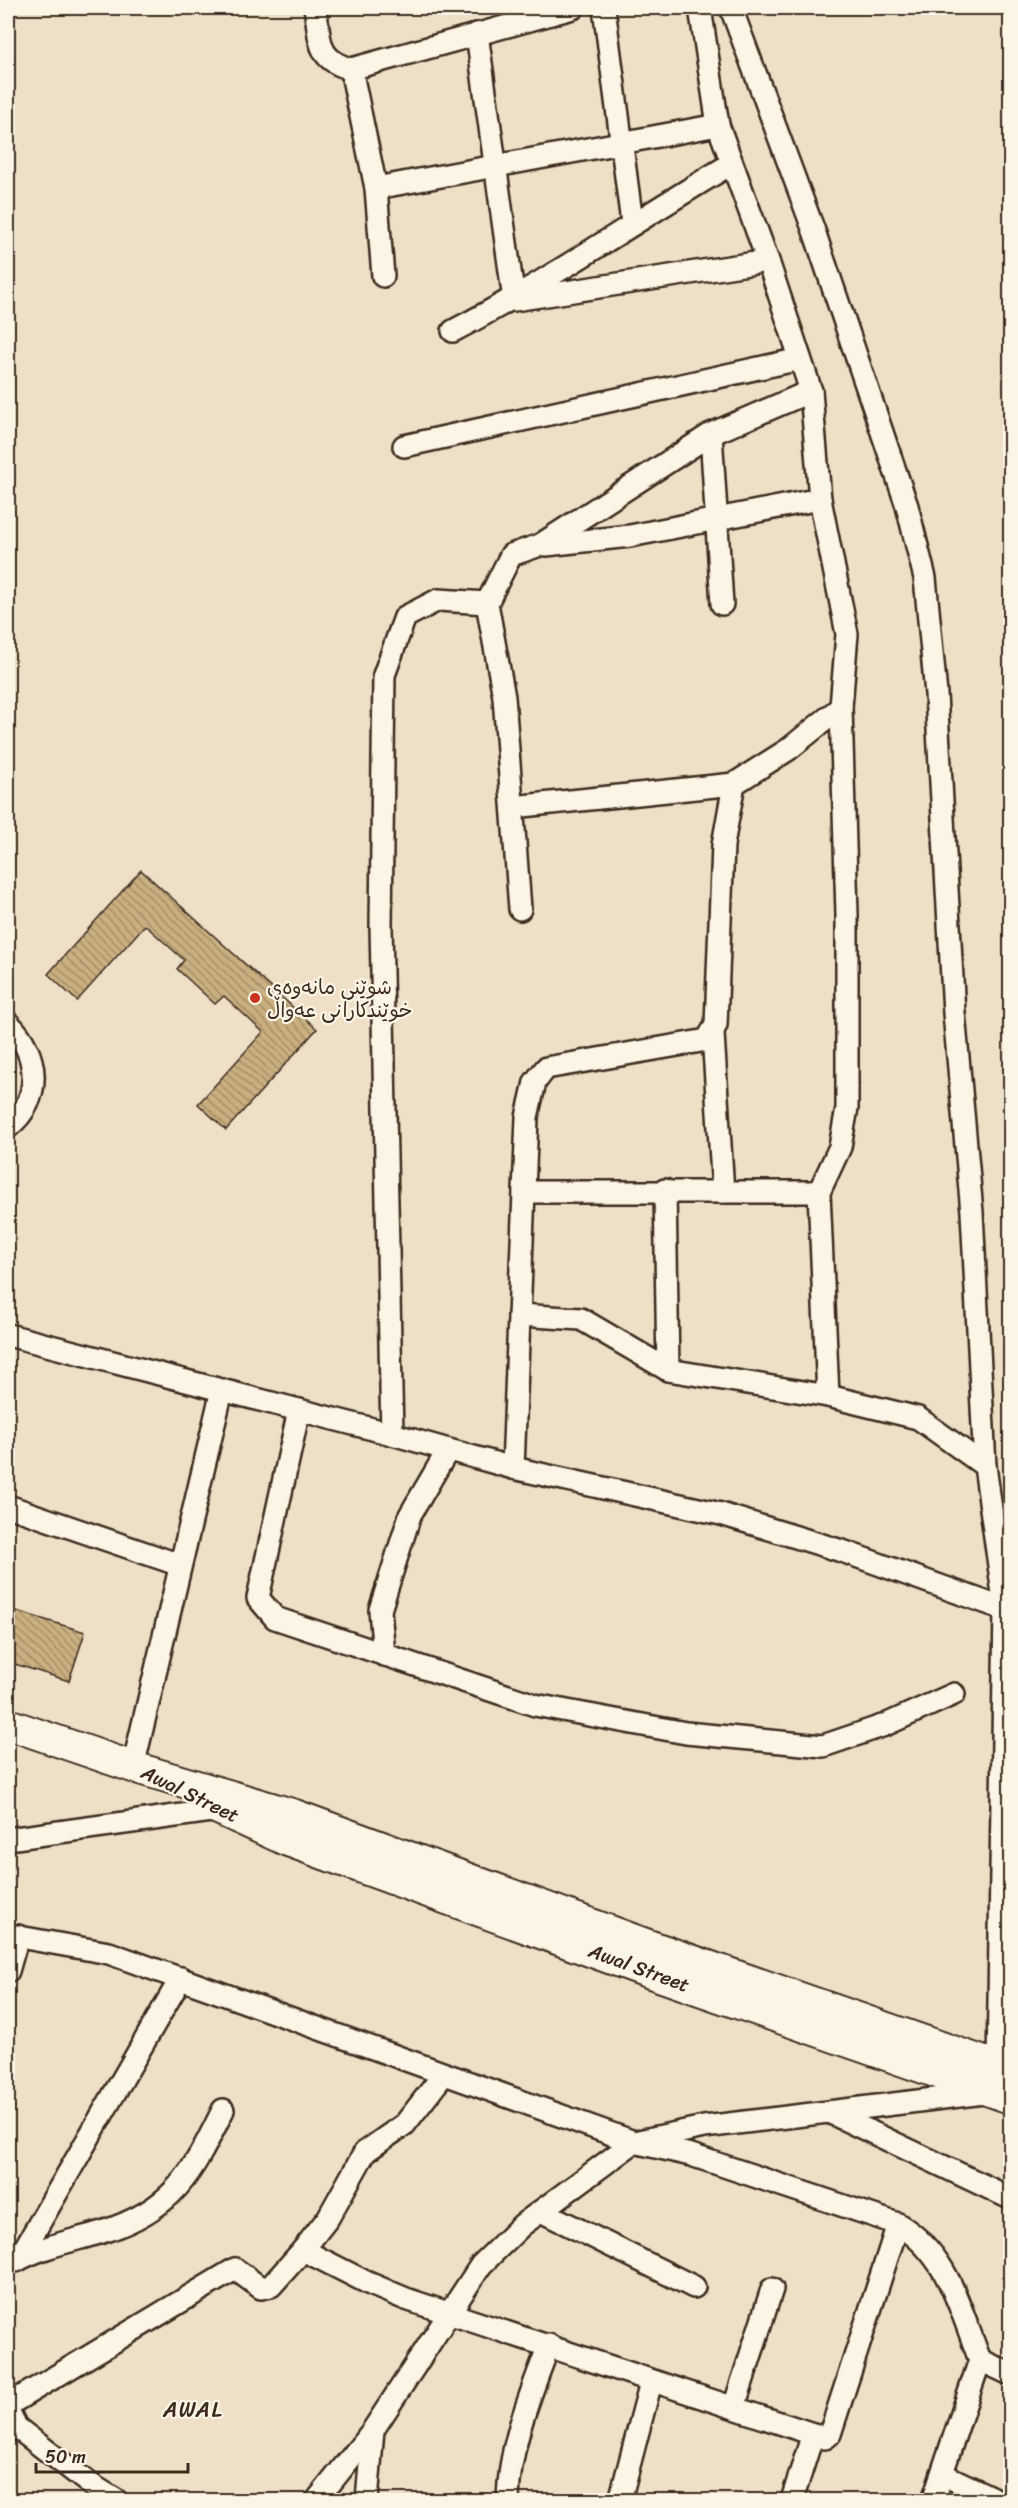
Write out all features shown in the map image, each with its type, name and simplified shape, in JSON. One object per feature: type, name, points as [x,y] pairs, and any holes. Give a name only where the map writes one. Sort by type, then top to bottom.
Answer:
[{"type":"main road","points":[[8,1724],[133,1767]]},
{"type":"main road","name":"Awal Street","points":[[133,1767],[288,1841],[620,1962],[1003,2082]]},
{"type":"main road","name":"Awal Street","points":[[133,1767],[295,1815],[651,1947],[1003,2082]]},
{"type":"street","points":[[315,8],[324,56],[334,65],[351,69],[573,8]]},
{"type":"street","points":[[604,8],[632,223]]},
{"type":"street","points":[[700,8],[718,125],[768,261],[811,391],[820,499],[847,634],[841,707],[847,915],[847,1108],[840,1147],[819,1192],[828,1396]]},
{"type":"street","points":[[317,2500],[374,2430],[481,2265],[499,2246],[541,2211],[634,2142],[704,2127],[831,2113],[1003,2082],[1008,1610],[985,1466],[972,1212],[954,1013],[933,652],[921,557],[810,221],[732,8]]},
{"type":"street","points":[[477,34],[514,300]]},
{"type":"street","points":[[351,69],[376,188],[383,276]]},
{"type":"street","points":[[376,188],[718,125]]},
{"type":"street","points":[[453,331],[514,300],[632,223],[731,164]]},
{"type":"street","points":[[514,300],[768,261]]},
{"type":"street","points":[[404,446],[800,359]]},
{"type":"street","points":[[540,546],[711,434],[811,391]]},
{"type":"street","points":[[711,434],[722,604]]},
{"type":"street","points":[[520,909],[504,696],[487,603],[511,555],[540,546],[630,536],[820,499]]},
{"type":"street","points":[[393,1434],[381,926],[384,675],[405,617],[438,600],[487,603]]},
{"type":"street","points":[[513,807],[734,784],[789,749],[841,707]]},
{"type":"street","points":[[723,1192],[713,1034],[716,1025],[723,845],[734,784]]},
{"type":"street","points":[[8,1023],[23,1040],[31,1056],[34,1069],[30,1098],[24,1110],[8,1127]]},
{"type":"street","points":[[513,1468],[527,1117],[535,1082],[546,1068],[707,1040],[713,1034]]},
{"type":"street","points":[[524,1192],[665,1190],[819,1192]]},
{"type":"street","points":[[665,1190],[668,1370]]},
{"type":"street","points":[[519,1316],[581,1319],[668,1370],[828,1396],[918,1418],[985,1466]]},
{"type":"street","points":[[8,1335],[393,1434],[513,1468],[721,1514],[845,1551],[1008,1610]]},
{"type":"street","points":[[133,1767],[222,1390]]},
{"type":"street","points":[[299,1410],[258,1598],[275,1618],[535,1705],[686,1733],[823,1746],[885,1725],[954,1694]]},
{"type":"street","points":[[384,1655],[380,1610],[410,1515],[448,1450]]},
{"type":"street","points":[[8,1506],[180,1565]]},
{"type":"street","points":[[8,1839],[219,1810]]},
{"type":"street","points":[[8,1971],[13,1935],[109,1953],[181,1977],[634,2142],[691,2155],[898,2224],[919,2237],[934,2254],[946,2276],[980,2360],[933,2500]]},
{"type":"street","points":[[13,2263],[181,1977]]},
{"type":"street","points":[[8,2405],[235,2268],[261,2288],[271,2286],[328,2218],[365,2152],[405,2124],[444,2074]]},
{"type":"street","points":[[13,2263],[49,2246],[128,2222],[168,2197],[194,2169],[223,2110]]},
{"type":"street","points":[[831,2113],[1011,2198]]},
{"type":"street","points":[[691,2155],[693,2139],[704,2127]]},
{"type":"street","points":[[541,2211],[694,2287]]},
{"type":"street","points":[[303,2250],[368,2283],[406,2299],[452,2312],[651,2382],[734,2407],[825,2439],[830,2434],[898,2224]]},
{"type":"street","points":[[734,2407],[772,2289]]},
{"type":"street","points":[[508,2500],[513,2454],[523,2412],[549,2345]]},
{"type":"street","points":[[980,2360],[1011,2374]]},
{"type":"street","points":[[620,2500],[651,2382]]},
{"type":"street","points":[[10,2424],[90,2484],[116,2500]]},
{"type":"street","points":[[367,2500],[374,2430]]},
{"type":"street","points":[[792,2500],[813,2434]]},
{"type":"street","points":[[942,2474],[997,2500]]},
{"type":"building","name":"شوێنی مانەوەی خوێندکارانی عەواڵ","points":[[141,870],[317,1029],[226,1130],[198,1104],[263,1032],[224,996],[215,1004],[177,969],[184,960],[145,925],[77,1001],[48,974]]},
{"type":"building","points":[[13,1610],[85,1632],[69,1681],[8,1662],[8,1626]]},
{"type":"place","name":"شوێنی مانەوەی خوێندکارانی عەواڵ","points":[[255,998]]},
{"type":"district","name":"AWAL","points":[[193,2409]]}]
